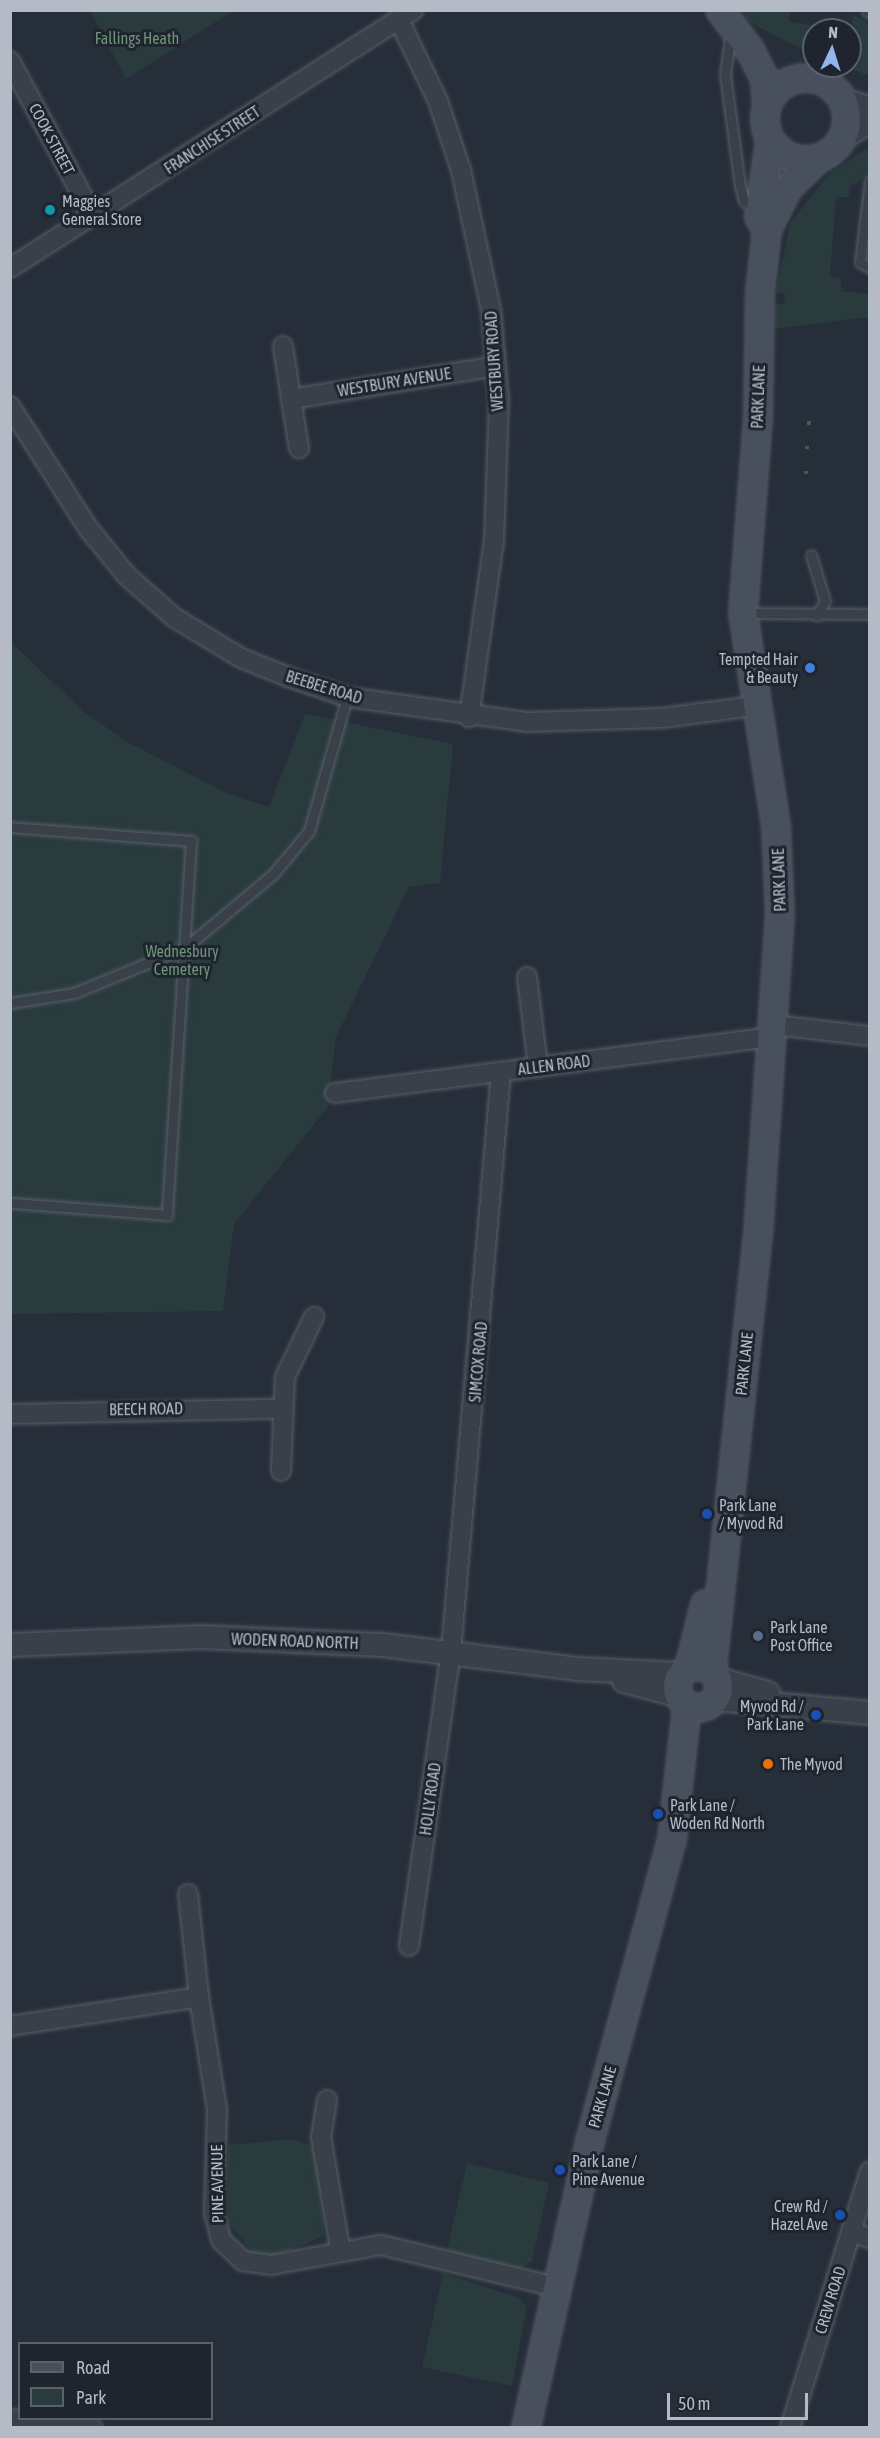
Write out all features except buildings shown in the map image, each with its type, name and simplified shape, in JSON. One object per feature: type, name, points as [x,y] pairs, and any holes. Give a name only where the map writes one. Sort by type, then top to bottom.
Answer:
[{"type":"main road","points":[[726,18],[750,50],[765,79],[770,141],[792,158],[819,158],[842,138],[842,100],[824,82],[800,78],[772,69],[750,50]]},
{"type":"main road","points":[[767,105],[781,86],[800,78]]},
{"type":"main road","name":"PARK LANE","points":[[526,2427],[556,2287],[678,1804],[724,1531],[758,1236],[774,1031],[780,876],[742,613],[770,141]]},
{"type":"main road","name":"PARK LANE","points":[[764,220],[788,188],[819,158]]},
{"type":"street","name":"FRANCHISE STREET","points":[[10,268],[406,15]]},
{"type":"street","name":"WESTBURY ROAD","points":[[406,15],[461,170],[480,249],[496,366],[495,540],[470,717]]},
{"type":"street","name":"COOK STREET","points":[[10,62],[93,216]]},
{"type":"street","points":[[842,100],[870,108]]},
{"type":"street","points":[[842,138],[870,121]]},
{"type":"street","points":[[283,346],[299,448]]},
{"type":"street","name":"WESTBURY AVENUE","points":[[291,399],[496,366]]},
{"type":"street","name":"BEEBEE ROAD","points":[[10,406],[88,528],[127,576],[175,618],[241,658],[347,698],[470,717],[593,723],[755,706]]},
{"type":"street","points":[[527,977],[538,1067]]},
{"type":"street","name":"ALLEN ROAD","points":[[335,1093],[538,1067],[774,1031],[870,1036]]},
{"type":"street","name":"SIMCOX ROAD","points":[[451,1652],[501,1072]]},
{"type":"street","points":[[281,1471],[285,1377],[314,1317]]},
{"type":"street","name":"BEECH ROAD","points":[[10,1414],[282,1409]]},
{"type":"street","name":"WODEN ROAD NORTH","points":[[10,1645],[202,1637],[451,1652],[870,1713]]},
{"type":"street","name":"HOLLY ROAD","points":[[409,1946],[451,1652]]},
{"type":"street","name":"PINE AVENUE","points":[[188,1894],[199,1997],[217,2110],[214,2213],[221,2240],[231,2254],[255,2265],[340,2248],[381,2245],[556,2287]]},
{"type":"street","points":[[10,2026],[199,1997]]},
{"type":"street","points":[[327,2100],[321,2137],[340,2248]]},
{"type":"street","name":"CREW ROAD","points":[[790,2427],[870,2171]]},
{"type":"street","points":[[851,2232],[870,2238]]},
{"type":"street","points":[[20,2420],[93,2427]]},
{"type":"lane","points":[[866,10],[870,13]]},
{"type":"lane","points":[[726,18],[725,74],[740,186],[744,201],[764,220]]},
{"type":"lane","points":[[870,182],[860,262],[870,268]]},
{"type":"lane","points":[[811,555],[825,601],[816,616]]},
{"type":"lane","points":[[742,613],[816,616],[870,614]]},
{"type":"lane","points":[[10,1003],[74,993],[183,948],[273,874],[309,831],[347,698]]},
{"type":"lane","points":[[10,827],[191,841],[167,1215],[10,1203]]},
{"type":"green space","name":"Fallings Heath","points":[[90,11],[233,11],[126,79]]},
{"type":"green space","points":[[739,11],[790,11],[789,22],[802,24],[802,49],[751,23]]},
{"type":"green space","points":[[862,20],[869,24],[869,76],[862,73]]},
{"type":"green space","points":[[869,147],[869,176],[850,186],[849,197],[836,197],[830,277],[841,278],[841,291],[869,294],[869,317],[775,329],[775,304],[784,304],[785,294],[776,292],[790,223],[829,174]]},
{"type":"green space","name":"Wednesbury Cemetery","points":[[10,641],[83,711],[129,743],[229,794],[269,807],[305,714],[453,744],[440,883],[409,887],[336,1037],[328,1107],[234,1224],[223,1311],[11,1314]]},
{"type":"green space","points":[[292,2139],[318,2148],[324,2236],[271,2258],[252,2252],[228,2222],[228,2145]]},
{"type":"green space","points":[[467,2163],[549,2183],[532,2261],[519,2269],[446,2254]]},
{"type":"green space","points":[[443,2273],[517,2297],[527,2306],[512,2386],[422,2367]]},
{"type":"place","name":"Maggies General Store","points":[[50,210]]},
{"type":"place","name":"Tempted Hair & Beauty","points":[[810,668]]},
{"type":"place","name":"Park Lane / Myvod Rd","points":[[707,1514]]},
{"type":"place","name":"Park Lane Post Office","points":[[758,1636]]},
{"type":"place","name":"Myvod Rd / Park Lane","points":[[816,1715]]},
{"type":"place","name":"The Myvod","points":[[768,1764]]},
{"type":"place","name":"Park Lane / Woden Rd North","points":[[658,1814]]},
{"type":"place","name":"Park Lane / Pine Avenue","points":[[560,2170]]},
{"type":"place","name":"Crew Rd / Hazel Ave","points":[[840,2215]]}]
